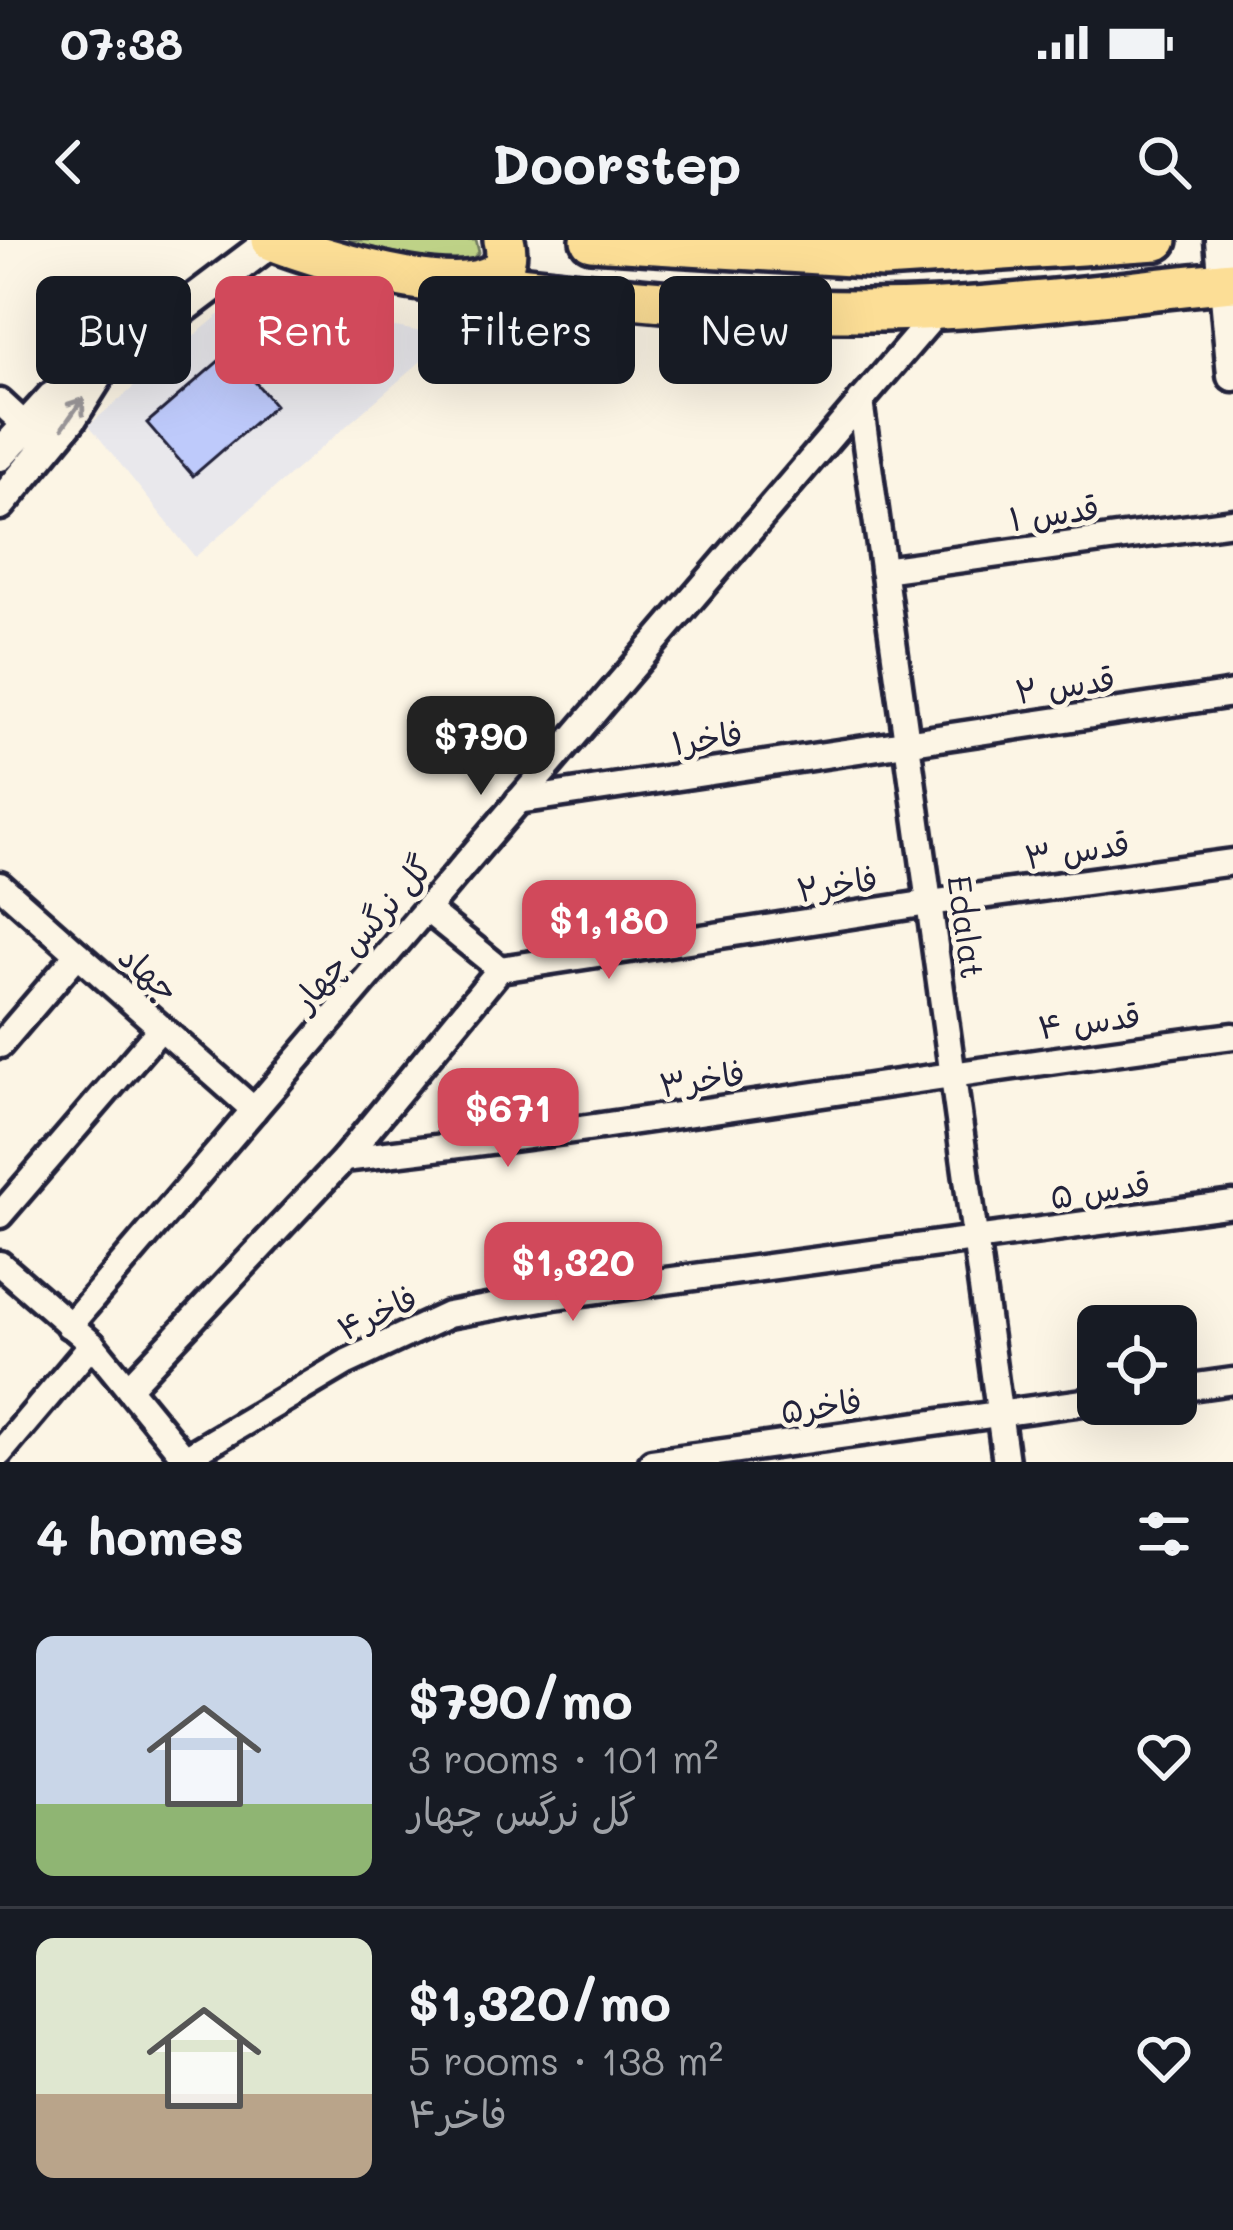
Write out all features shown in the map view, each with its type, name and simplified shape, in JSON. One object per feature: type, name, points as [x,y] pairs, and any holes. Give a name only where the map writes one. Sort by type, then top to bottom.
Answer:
[{"type":"main road","points":[[272,240],[383,274],[418,277]]},
{"type":"main road","points":[[492,276],[507,251],[504,240]]},
{"type":"main road","points":[[591,240],[893,249],[1157,240]]},
{"type":"main road","points":[[635,299],[783,309],[940,309],[1228,282]]},
{"type":"street","points":[[191,301],[272,240]]},
{"type":"street","points":[[1221,240],[1233,375]]},
{"type":"street","name":"گل نرگس چهار","points":[[69,1326],[940,309]]},
{"type":"street","points":[[0,454],[52,398],[76,384]]},
{"type":"street","points":[[0,504],[71,418],[93,384]]},
{"type":"street","name":"Edalat","points":[[860,401],[1006,1462]]},
{"type":"street","points":[[0,402],[26,426]]},
{"type":"street","name":"قدس ۱","points":[[884,570],[1233,522]]},
{"type":"street","name":"قدس ۲","points":[[907,741],[1233,694]]},
{"type":"street","name":"فاخر۱","points":[[518,801],[907,741]]},
{"type":"street","name":"قدس ۳","points":[[929,903],[1233,862]]},
{"type":"street","name":"جهاد","points":[[0,885],[254,1110]]},
{"type":"street","name":"فاخر۲","points":[[500,969],[929,903]]},
{"type":"street","points":[[128,1388],[344,1159],[500,969],[426,909]]},
{"type":"street","points":[[0,1045],[78,954]]},
{"type":"street","points":[[0,1215],[161,1028]]},
{"type":"street","name":"قدس ۴","points":[[952,1072],[1233,1036]]},
{"type":"street","name":"فاخر۳","points":[[344,1159],[581,1131],[952,1072]]},
{"type":"street","name":"قدس ۵","points":[[976,1241],[1233,1204]]},
{"type":"street","name":"فاخر۴","points":[[186,1461],[346,1363],[448,1315],[554,1296],[976,1241]]},
{"type":"street","points":[[0,1264],[92,1344],[186,1461]]},
{"type":"street","points":[[0,1453],[92,1344]]},
{"type":"street","points":[[1197,1386],[1233,1381]]},
{"type":"street","name":"فاخر۵","points":[[652,1462],[1077,1403]]},
{"type":"shaded area","points":[[215,318],[215,384],[394,384],[394,327],[418,331],[418,364],[195,557],[89,425],[137,384],[191,384],[191,339]]},
{"type":"green space","points":[[337,240],[476,240],[479,252],[464,268]]},
{"type":"building","points":[[215,364],[215,384],[257,384],[275,405],[193,476],[147,423]]}]
